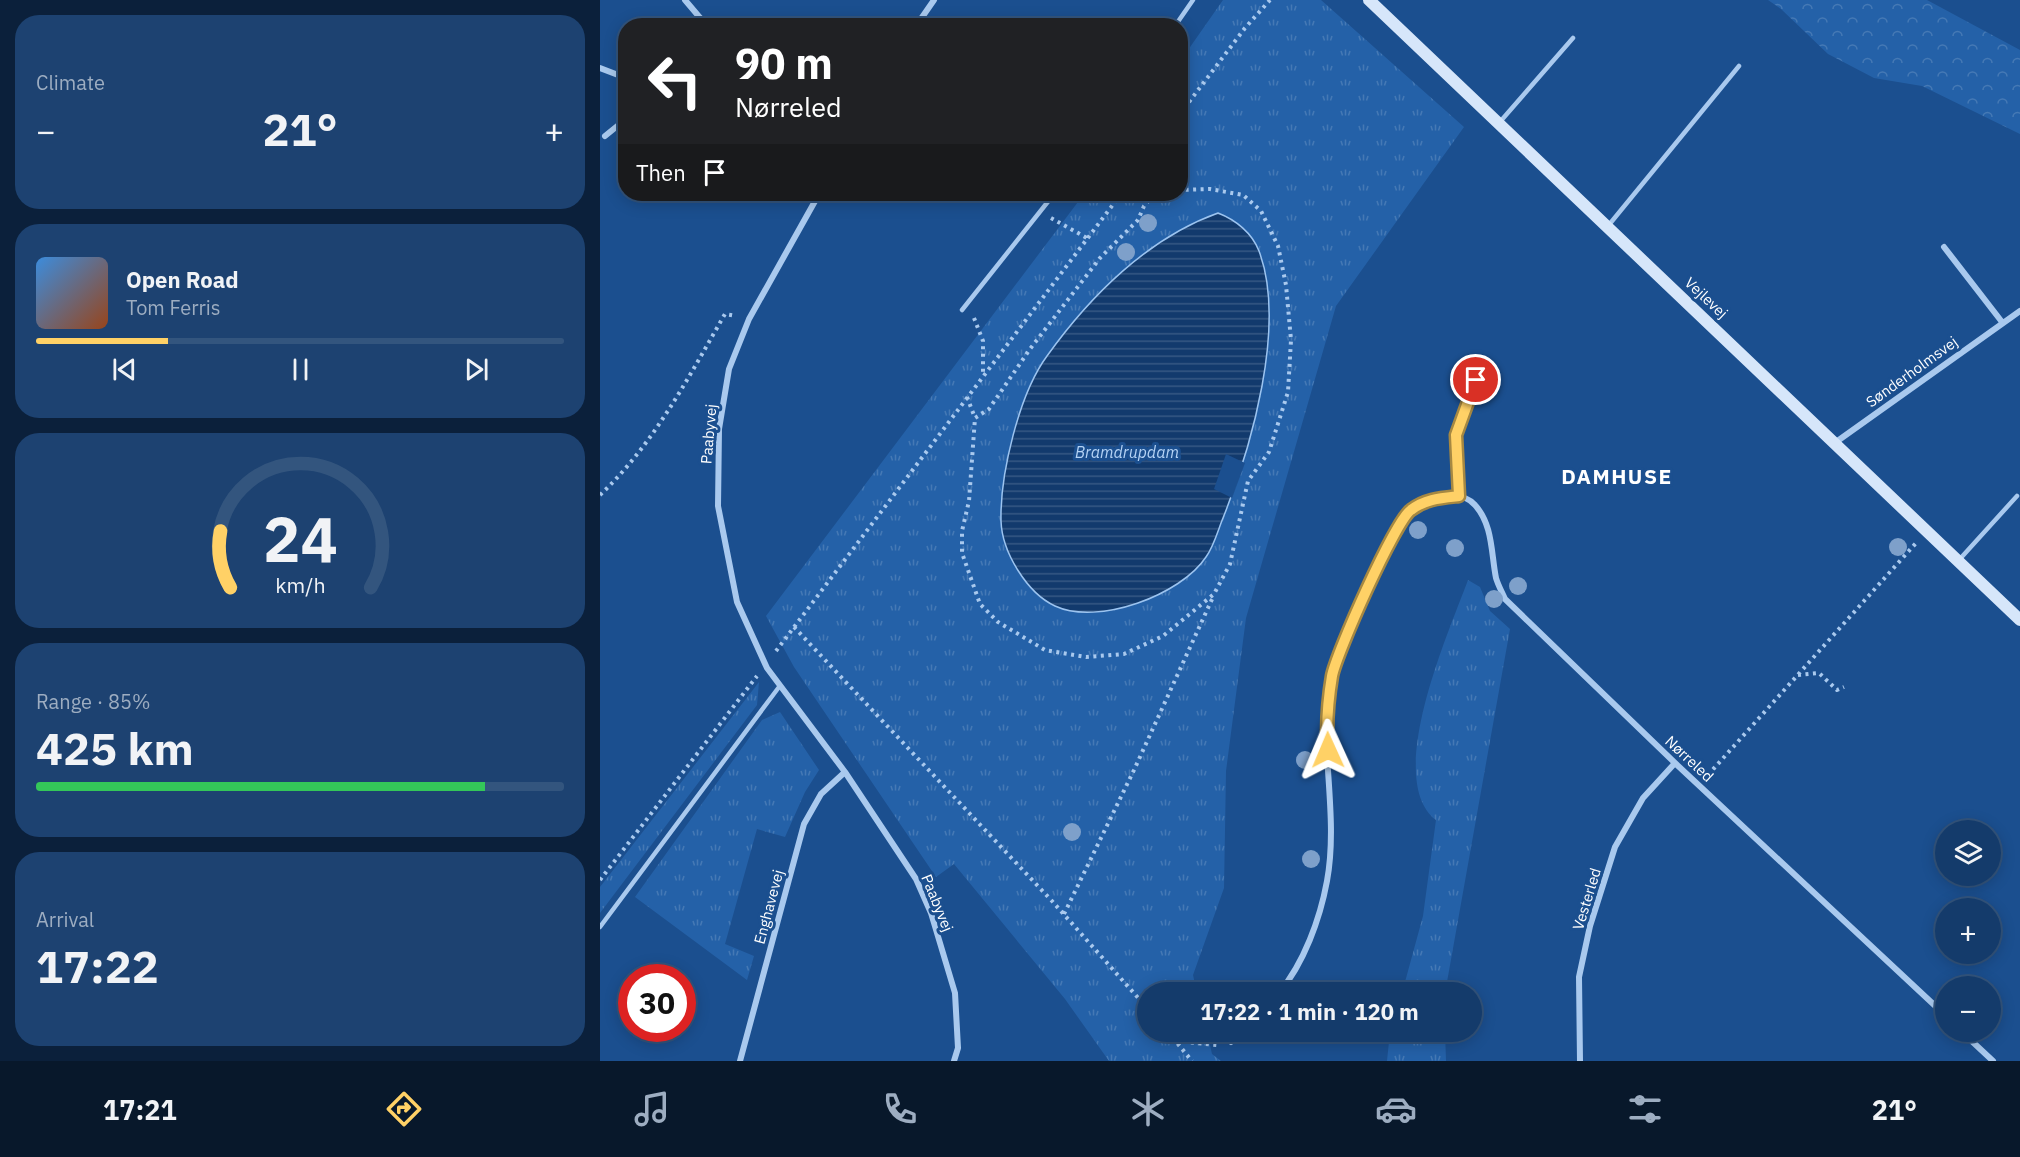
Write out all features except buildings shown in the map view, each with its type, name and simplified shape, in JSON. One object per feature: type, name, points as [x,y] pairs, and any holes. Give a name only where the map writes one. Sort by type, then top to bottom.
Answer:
[{"type":"street","points":[[686,0],[701,18]]},
{"type":"street","points":[[922,18],[934,0]]},
{"type":"street","name":"Vejlevej","points":[[1369,0],[1836,442],[2020,620]]},
{"type":"street","points":[[600,68],[618,75]]},
{"type":"street","points":[[605,136],[618,125]]},
{"type":"street","name":"Paabyvej","points":[[815,201],[749,319],[729,369],[719,429],[718,506],[737,602],[765,665],[779,687],[845,772],[916,879],[931,913],[955,993],[958,1048],[954,1061]]},
{"type":"street","points":[[1944,247],[2002,322]]},
{"type":"street","name":"Sønderholmsvej","points":[[1836,442],[2020,311]]},
{"type":"street","points":[[1288,982],[1317,922],[1328,879],[1331,789],[1326,730],[1332,674],[1352,622],[1408,511],[1434,498],[1459,496],[1456,435],[1476,380]]},
{"type":"street","name":"Nørreled","points":[[1459,496],[1474,503],[1485,521],[1493,545],[1496,579],[1505,599],[1675,763],[1935,1006]]},
{"type":"street","name":"Vesterled","points":[[1580,1061],[1579,977],[1590,926],[1615,847],[1643,798],[1675,763]]},
{"type":"street","name":"Enghavevej","points":[[740,1061],[804,824],[821,794],[845,772]]},
{"type":"street","points":[[1973,1042],[1993,1061]]},
{"type":"lane","points":[[1181,18],[1193,0]]},
{"type":"lane","points":[[1499,123],[1573,38]]},
{"type":"lane","points":[[1608,226],[1739,66]]},
{"type":"lane","points":[[962,310],[1048,201]]},
{"type":"lane","points":[[1959,560],[2017,496]]},
{"type":"lane","points":[[600,927],[779,687]]},
{"type":"path","points":[[1188,103],[1245,27],[1270,0]]},
{"type":"path","points":[[1064,914],[1230,564],[1248,481],[1269,452],[1288,392],[1290,340],[1286,285],[1278,246],[1261,211],[1243,195],[1210,189],[1188,190]]},
{"type":"path","points":[[600,880],[1115,201]]},
{"type":"path","points":[[975,418],[989,409],[1030,350],[1100,258],[1138,220],[1149,201]]},
{"type":"path","points":[[1040,211],[1087,238]]},
{"type":"path","points":[[968,302],[983,341],[983,375]]},
{"type":"path","points":[[600,495],[625,471],[672,407],[725,314],[749,319]]},
{"type":"path","points":[[967,397],[975,418],[969,501],[962,531],[962,553],[980,604],[998,622],[1045,650],[1086,657],[1124,654],[1163,636],[1214,594]]},
{"type":"path","points":[[1699,785],[1928,530]]},
{"type":"path","points":[[794,627],[1064,914],[1137,997]]},
{"type":"path","points":[[1798,675],[1819,673],[1838,690],[1844,687]]},
{"type":"path","points":[[1177,1042],[1192,1061]]},
{"type":"path","points":[[1186,1042],[1224,1046],[1231,1042]]},
{"type":"green space","points":[[1223,0],[1321,0],[1464,127],[1336,306],[1246,618],[1226,771],[1224,888],[1193,975],[1195,982],[1137,982],[1137,1042],[1209,1042],[1212,1054],[1221,1061],[1109,1061],[1065,999],[954,864],[936,877],[794,667],[766,616],[1079,201],[1188,201],[1188,50]]},
{"type":"green space","points":[[1768,0],[1927,0],[2020,50],[2020,134],[1922,86],[1874,78],[1828,54],[1781,9]]},
{"type":"green space","points":[[1468,580],[1480,587],[1490,611],[1510,629],[1447,982],[1405,982],[1423,916],[1436,820],[1421,800],[1416,773],[1418,740],[1425,704]]},
{"type":"green space","points":[[759,682],[757,705],[600,913],[600,887]]},
{"type":"green space","points":[[780,712],[819,770],[805,792],[785,837],[757,829],[725,944],[754,956],[747,980],[635,897],[762,720]]},
{"type":"green space","points":[[1389,1042],[1445,1042],[1446,1061],[1387,1061]]},
{"type":"water","name":"Bramdrupdam","points":[[1218,213],[1243,228],[1256,244],[1267,281],[1269,314],[1262,386],[1254,422],[1234,489],[1214,543],[1194,571],[1178,584],[1137,603],[1093,612],[1073,611],[1055,606],[1035,592],[1026,582],[1011,558],[1002,533],[1002,502],[1008,458],[1028,391],[1047,356],[1064,334],[1122,271],[1168,237]]},
{"type":"pier","points":[[1226,454],[1245,463],[1232,498],[1214,489]]},
{"type":"district","name":"DAMHUSE","points":[[1617,477]]},
{"type":"route","points":[[1328,750],[1326,730],[1332,674],[1352,622],[1382,559],[1408,511],[1434,498],[1459,496],[1456,435],[1476,380]]}]
